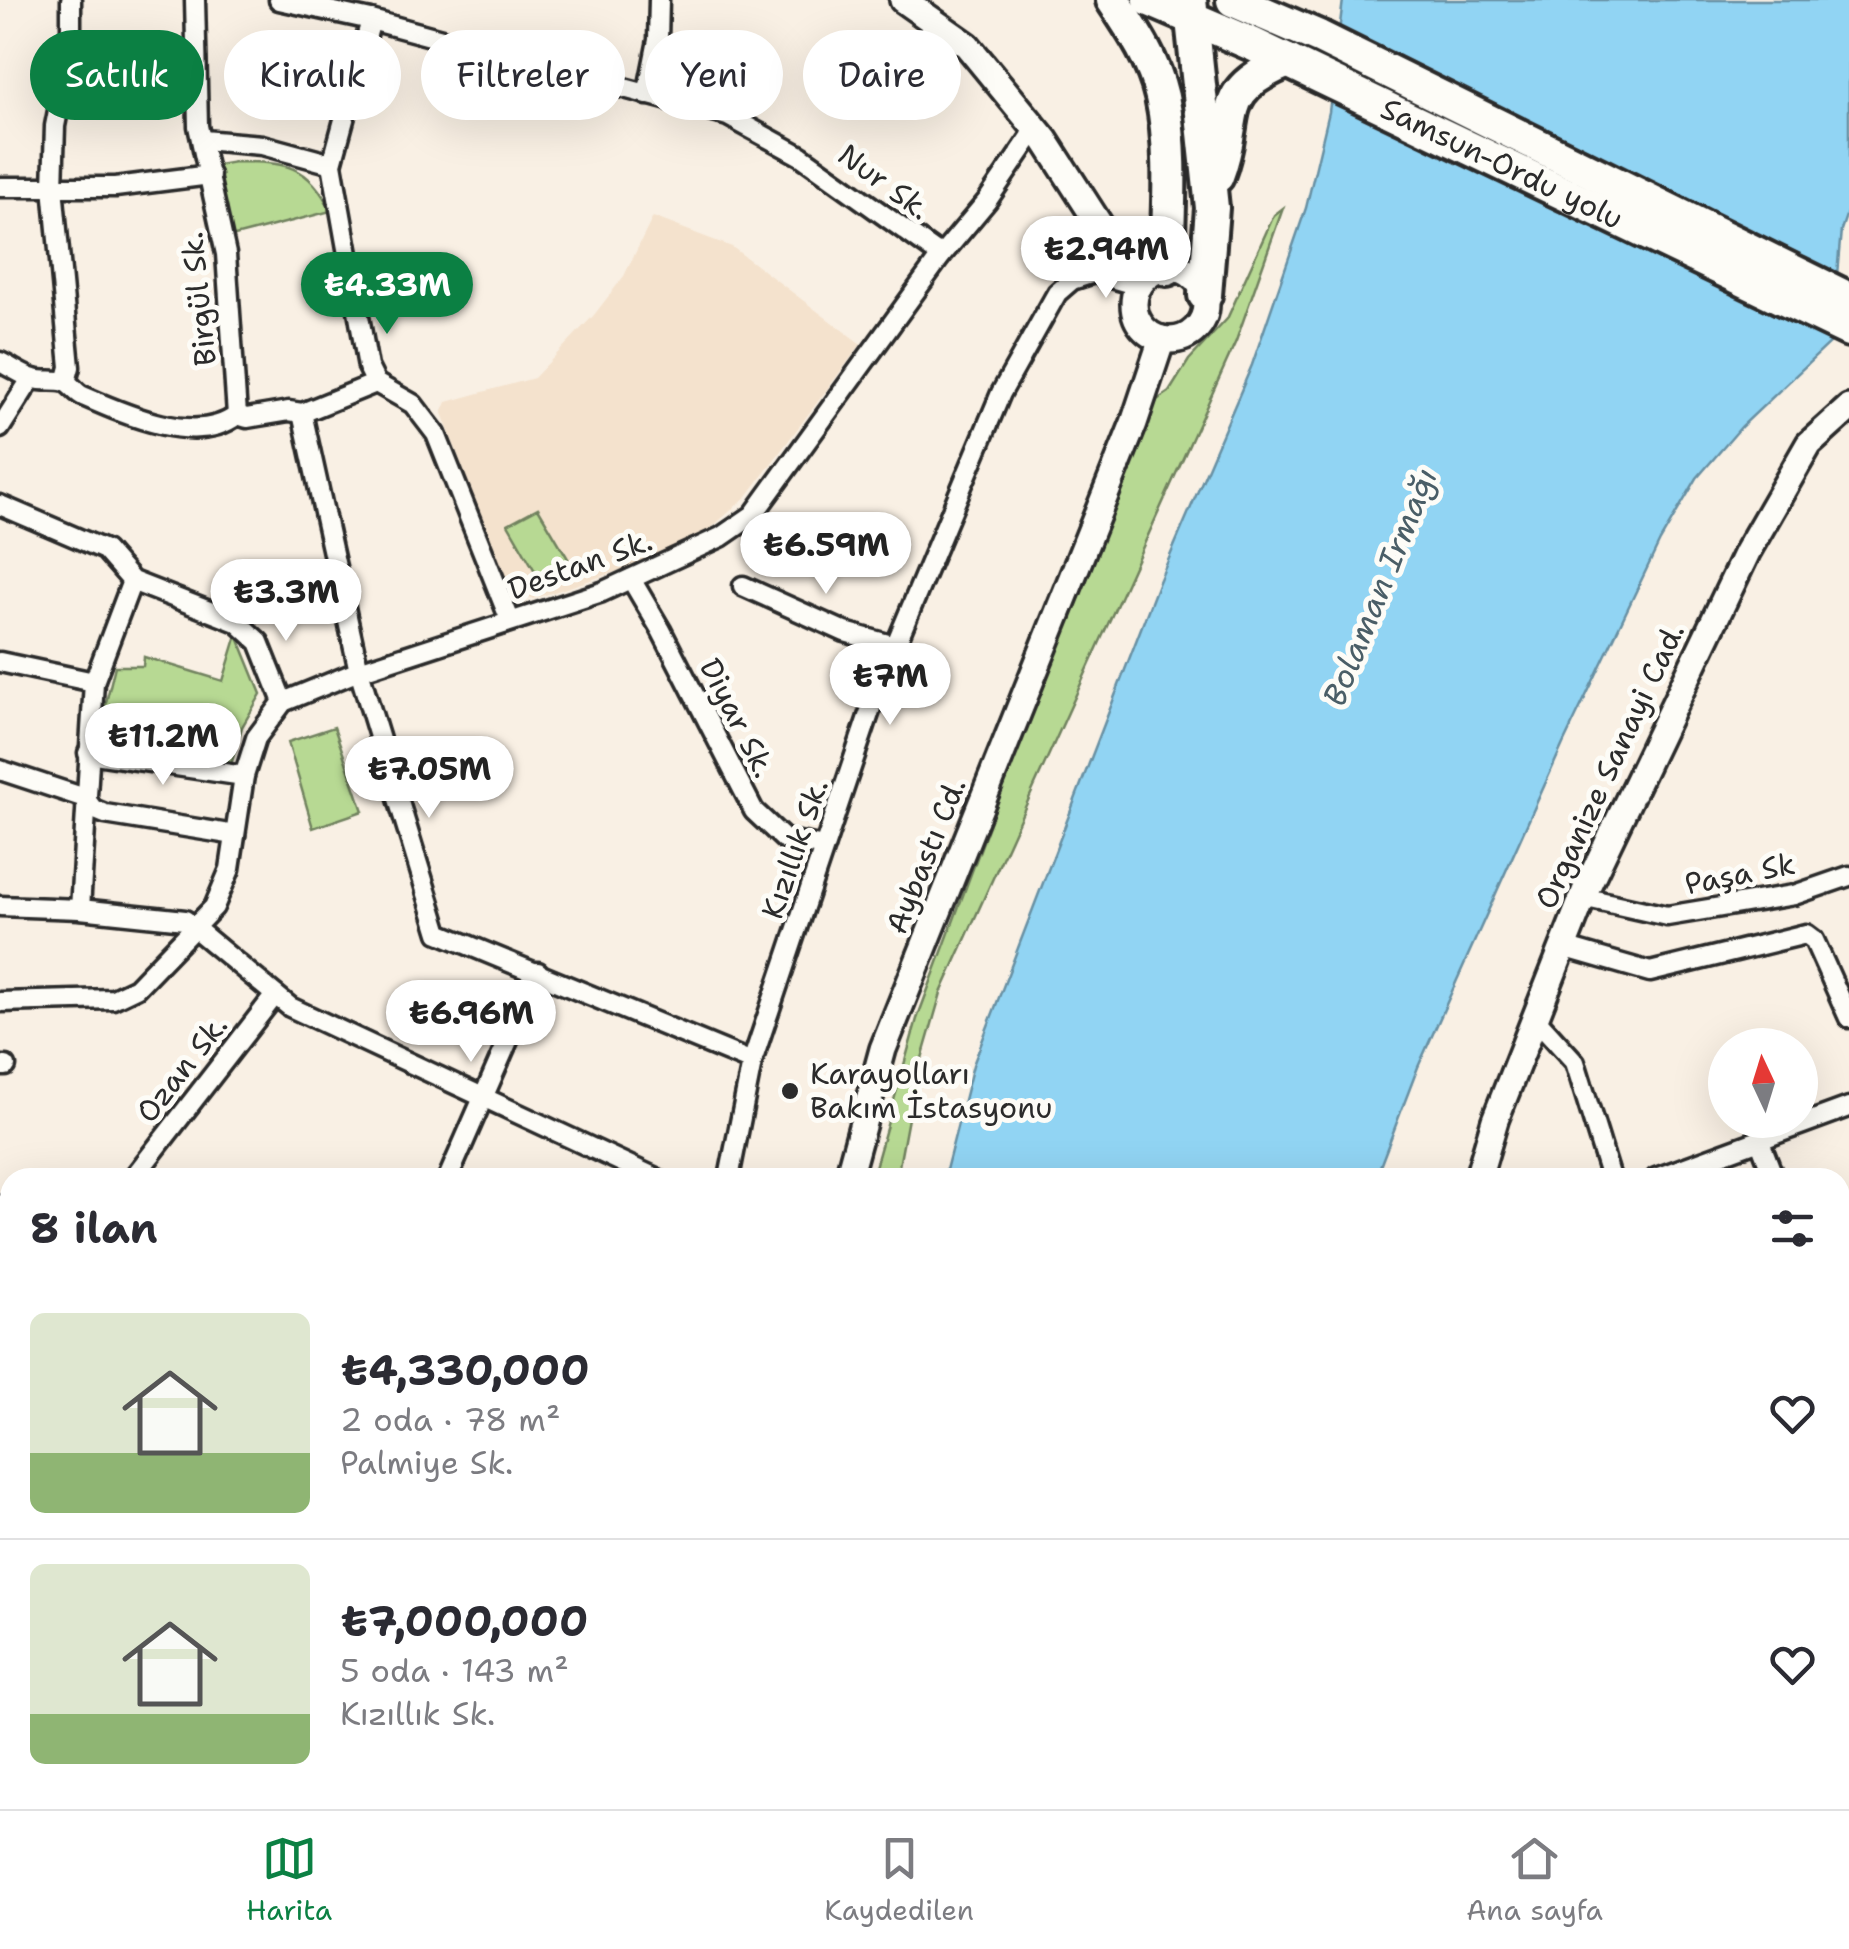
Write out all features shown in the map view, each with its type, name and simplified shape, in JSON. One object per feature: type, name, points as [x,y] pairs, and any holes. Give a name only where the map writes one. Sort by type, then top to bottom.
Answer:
[{"type":"highway","points":[[1113,0],[1140,41],[1162,96],[1169,166],[1167,268]]},
{"type":"highway","name":"Samsun-Ordu yolu","points":[[1150,0],[1192,9],[1296,65],[1847,319]]},
{"type":"highway","name":"Samsun-Ordu yolu","points":[[1233,0],[1319,37],[1847,319]]},
{"type":"highway","points":[[1192,9],[1210,194],[1205,295]]},
{"type":"highway","points":[[1210,194],[1224,159],[1231,110],[1242,87],[1258,74],[1296,65]]},
{"type":"main road","points":[[903,0],[967,45],[1036,129],[1139,286]]},
{"type":"main road","points":[[1167,268],[1191,275],[1205,295],[1206,307],[1196,329],[1174,340],[1162,339],[1143,328],[1137,318],[1135,296],[1139,286],[1155,272],[1167,268]]},
{"type":"main road","name":"Aybastı Cd.","points":[[851,1168],[883,1050],[1134,423],[1162,339]]},
{"type":"main road","name":"Organize Sanayi Cad.","points":[[1481,1168],[1495,1120],[1582,898],[1746,552],[1809,444],[1849,408]]},
{"type":"street","points":[[66,382],[70,367],[53,187],[55,126],[71,45],[71,0]]},
{"type":"street","name":"Birgül Sk.","points":[[194,0],[198,126],[226,254],[237,415]]},
{"type":"street","name":"Nur Sk.","points":[[279,0],[371,20],[645,94]]},
{"type":"street","points":[[658,30],[659,0]]},
{"type":"street","points":[[371,20],[332,164],[368,367],[376,383],[413,404],[436,434],[510,620]]},
{"type":"street","name":"Nur Sk.","points":[[735,120],[786,148],[941,256]]},
{"type":"street","name":"Destan Sk.","points":[[283,702],[359,671],[602,592],[721,538],[753,515],[1036,129]]},
{"type":"street","points":[[204,140],[262,145],[332,164]]},
{"type":"street","points":[[0,186],[115,187],[210,175]]},
{"type":"street","name":"Kızıllık Sk.","points":[[731,1168],[752,1062],[824,847],[896,646],[1002,392],[1057,292],[1072,280],[1094,273],[1139,286]]},
{"type":"street","points":[[0,362],[31,378],[66,382],[78,394],[154,424],[191,428],[228,422],[237,415],[248,418],[289,411],[302,413],[376,383]]},
{"type":"street","points":[[0,428],[31,378]]},
{"type":"street","points":[[302,413],[359,671],[439,933],[752,1062]]},
{"type":"street","points":[[0,505],[105,550],[132,581],[237,622],[259,642],[283,702],[256,738],[244,776],[230,869],[214,908],[136,988],[113,999],[0,1002]]},
{"type":"street","name":"Diyar Sk.","points":[[631,579],[754,812],[784,839],[824,847]]},
{"type":"street","points":[[80,909],[94,682],[132,581]]},
{"type":"street","points":[[742,586],[845,632],[896,646]]},
{"type":"street","points":[[0,662],[94,682]]},
{"type":"street","points":[[88,753],[244,776]]},
{"type":"street","points":[[0,770],[85,798],[94,810],[105,814],[235,835]]},
{"type":"street","name":"Paşa Sk","points":[[1582,898],[1667,916],[1794,894],[1849,876]]},
{"type":"street","points":[[0,906],[80,909],[185,920],[290,1008],[483,1097],[621,1168]]},
{"type":"street","points":[[1562,947],[1650,972],[1806,934],[1814,940],[1849,1018]]},
{"type":"street","points":[[452,1168],[538,972]]},
{"type":"street","name":"Ozan Sk.","points":[[141,1168],[275,995]]},
{"type":"street","points":[[1535,1018],[1575,1062],[1608,1168]]},
{"type":"street","points":[[1697,1168],[1759,1139],[1849,1107]]},
{"type":"street","points":[[1759,1139],[1770,1168]]},
{"type":"shaded area","points":[[653,217],[732,247],[861,344],[747,496],[710,529],[645,562],[533,599],[506,583],[442,413],[447,402],[534,378],[594,315],[624,276]]},
{"type":"green space","points":[[235,162],[293,168],[313,183],[331,211],[231,237],[218,165]]},
{"type":"green space","points":[[1283,208],[1236,341],[941,993],[914,1086],[899,1168],[875,1168],[917,1019],[1043,680],[1157,400],[1169,392],[1189,360],[1227,319],[1274,215]]},
{"type":"green space","points":[[538,508],[573,567],[542,583],[508,524]]},
{"type":"green space","points":[[237,635],[261,694],[242,727],[231,765],[109,752],[97,739],[115,666],[143,666],[144,657],[223,681]]},
{"type":"green space","points":[[334,727],[363,811],[313,828],[288,742]]},
{"type":"water","name":"Bolaman Irmağı","points":[[1343,0],[1849,0],[1849,207],[1841,230],[1831,342],[1742,426],[1697,478],[1660,541],[1563,744],[1418,1067],[1379,1168],[947,1168],[973,1065],[1158,584],[1252,365],[1306,208],[1329,112]]},
{"type":"place","name":"Karayolları Bakım İstasyonu","points":[[790,1091]]}]
